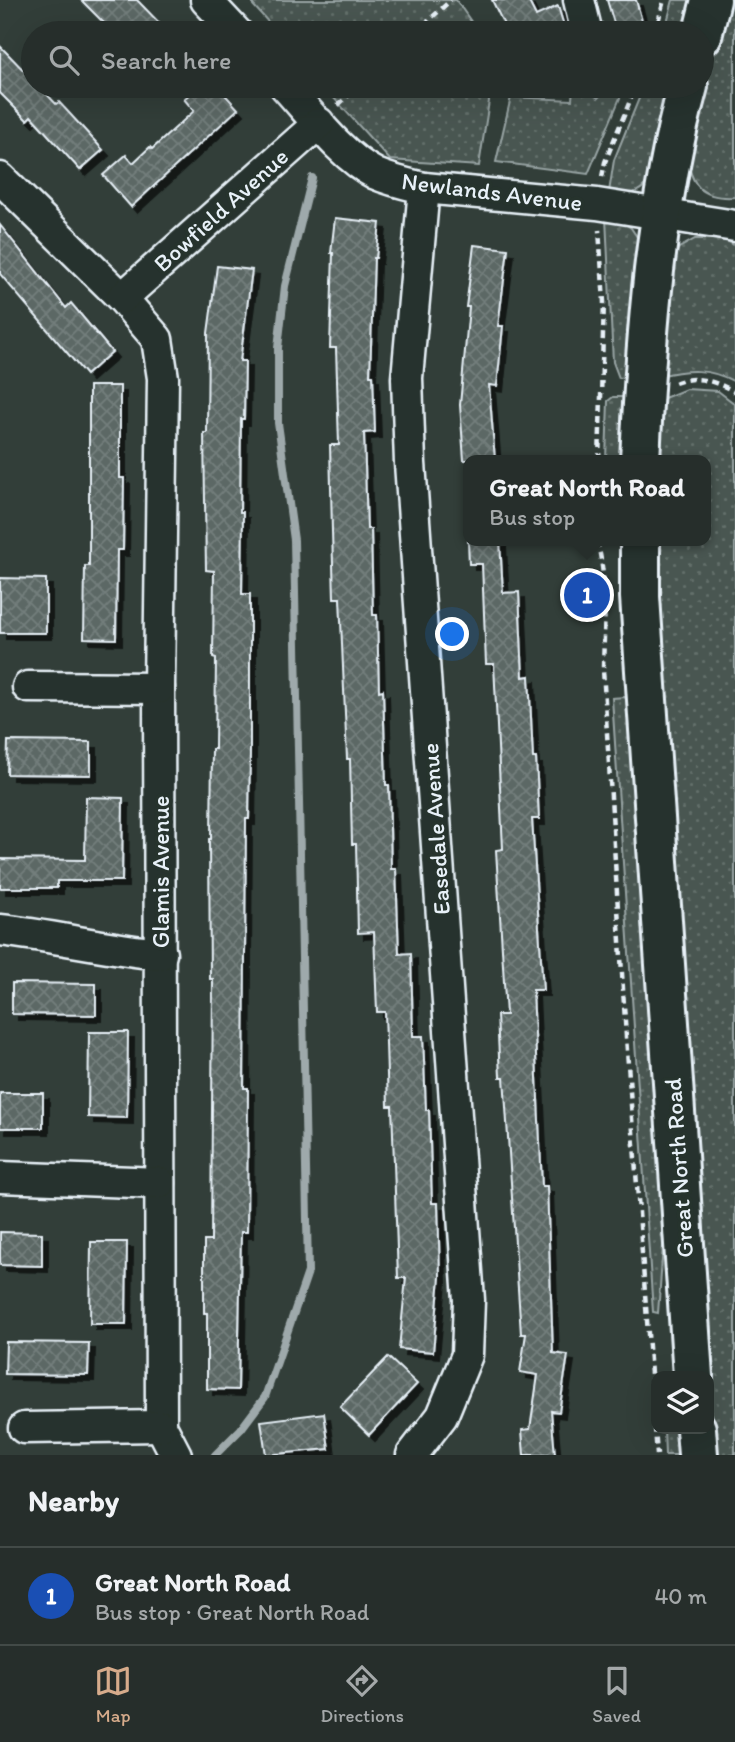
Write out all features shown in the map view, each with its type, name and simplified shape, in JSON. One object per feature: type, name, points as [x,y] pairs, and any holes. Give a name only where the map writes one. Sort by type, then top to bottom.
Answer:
[{"type":"main road","points":[[706,21],[711,0]]},
{"type":"main road","points":[[639,455],[660,214],[685,98]]},
{"type":"main road","name":"Great North Road","points":[[640,546],[640,597],[693,1371]]},
{"type":"main road","points":[[696,1434],[698,1455]]},
{"type":"street","points":[[206,0],[226,21]]},
{"type":"street","points":[[579,0],[584,21]]},
{"type":"street","name":"Newlands Avenue","points":[[296,98],[352,158],[374,173],[399,183],[424,188],[597,204],[735,226]]},
{"type":"street","name":"Bowfield Avenue","points":[[122,298],[319,122]]},
{"type":"street","name":"Glamis Avenue","points":[[2,183],[122,298],[157,339],[163,378],[159,688],[161,1426],[176,1455]]},
{"type":"street","name":"Easedale Avenue","points":[[412,1455],[442,1416],[467,1355],[469,1300],[407,378],[424,188]]},
{"type":"street","points":[[28,687],[159,688]]},
{"type":"street","points":[[0,930],[161,954]]},
{"type":"street","points":[[0,1177],[160,1183]]},
{"type":"street","points":[[24,1428],[161,1426]]},
{"type":"path","points":[[428,21],[451,0]]},
{"type":"path","points":[[658,21],[664,0]]},
{"type":"path","points":[[599,455],[604,302],[597,204],[605,162],[631,98]]},
{"type":"path","points":[[598,546],[602,561],[603,682],[657,1455]]},
{"type":"shaded area","points":[[253,0],[456,0],[471,21],[267,21],[253,5]]},
{"type":"shaded area","points":[[673,0],[691,0],[685,21],[667,21]]},
{"type":"shaded area","points":[[725,0],[735,0],[735,197],[713,195],[699,188],[694,181],[685,152],[699,98],[714,98],[714,42]]},
{"type":"shaded area","points":[[334,98],[489,98],[479,166],[390,160]]},
{"type":"shaded area","points":[[511,98],[620,98],[588,174],[496,162]]},
{"type":"shaded area","points":[[639,98],[667,98],[652,173],[640,190],[609,192],[614,160]]},
{"type":"shaded area","points":[[606,218],[621,221],[631,228],[639,240],[631,307],[627,377],[619,378],[613,362]]},
{"type":"shaded area","points":[[695,239],[724,239],[735,246],[735,382],[717,374],[698,371],[660,376],[667,268],[679,248]]},
{"type":"shaded area","points":[[686,389],[718,391],[735,404],[735,1455],[710,1455],[710,1434],[714,1434],[714,1371],[704,1371],[656,546],[711,546],[711,455],[657,455],[657,401]]},
{"type":"shaded area","points":[[613,397],[622,397],[626,403],[623,455],[606,455],[608,401]]},
{"type":"shaded area","points":[[625,697],[629,705],[664,1233],[658,1313],[653,1312],[612,698]]},
{"type":"shaded area","points":[[664,1434],[676,1434],[678,1455],[665,1455]]},
{"type":"building","points":[[81,0],[137,0],[157,21],[102,21]]},
{"type":"building","points":[[492,0],[528,0],[536,16],[558,6],[562,21],[502,21]]},
{"type":"building","points":[[607,0],[636,0],[642,21],[613,21]]},
{"type":"building","points":[[0,46],[21,68],[21,98],[50,98],[56,104],[59,102],[103,150],[80,170],[31,116],[27,120],[0,93]]},
{"type":"building","points":[[228,98],[238,109],[131,207],[103,175],[126,155],[133,163],[194,111],[184,99]]},
{"type":"building","points":[[335,218],[380,223],[374,258],[370,375],[373,375],[375,432],[364,433],[367,529],[371,529],[373,615],[377,615],[379,691],[383,690],[391,869],[396,869],[399,954],[411,953],[413,1036],[423,1036],[432,1203],[438,1203],[440,1277],[433,1352],[399,1349],[406,1278],[398,1278],[392,1106],[388,1106],[385,1012],[377,1012],[374,932],[358,933],[356,844],[352,844],[350,759],[347,759],[340,598],[334,598],[330,445],[339,445],[336,348],[330,348],[331,253]]},
{"type":"building","points":[[0,225],[66,308],[71,303],[112,352],[86,375],[0,274]]},
{"type":"building","points":[[474,245],[508,249],[498,326],[503,326],[497,386],[489,385],[495,455],[464,455],[460,405],[469,307],[466,307]]},
{"type":"building","points":[[217,266],[252,270],[240,361],[245,361],[240,512],[243,512],[242,594],[250,594],[250,750],[249,819],[246,819],[244,1088],[248,1088],[247,1232],[241,1232],[238,1390],[207,1389],[207,1313],[204,1313],[204,1241],[211,1241],[213,979],[210,979],[209,839],[212,749],[215,749],[216,658],[213,657],[214,571],[206,570],[204,433],[207,433],[208,333]]},
{"type":"building","points":[[89,386],[120,386],[120,478],[124,478],[123,550],[117,550],[116,639],[84,638],[85,566],[89,566]]},
{"type":"building","points":[[468,546],[500,546],[503,593],[519,592],[523,677],[529,676],[539,819],[532,819],[543,990],[533,990],[542,1186],[547,1186],[553,1353],[568,1355],[559,1412],[551,1411],[555,1455],[524,1455],[522,1430],[530,1429],[538,1375],[520,1372],[526,1334],[521,1334],[504,1077],[500,1077],[497,1015],[506,1015],[496,850],[503,849],[494,664],[486,664],[482,564],[469,564]]},
{"type":"building","points":[[0,578],[46,579],[46,633],[0,633]]},
{"type":"building","points":[[8,741],[91,742],[91,775],[7,774]]},
{"type":"building","points":[[86,797],[123,798],[122,881],[57,881],[57,888],[0,888],[0,859],[85,860]]},
{"type":"building","points":[[12,983],[96,984],[96,1015],[12,1014]]},
{"type":"building","points":[[89,1032],[128,1032],[127,1118],[88,1117]]},
{"type":"building","points":[[0,1093],[43,1093],[43,1128],[0,1128]]},
{"type":"building","points":[[0,1232],[42,1233],[42,1266],[0,1265]]},
{"type":"building","points":[[91,1242],[127,1242],[126,1324],[90,1324]]},
{"type":"building","points":[[6,1342],[89,1343],[88,1375],[5,1374]]},
{"type":"building","points":[[388,1357],[417,1384],[369,1435],[340,1407]]},
{"type":"building","points":[[324,1413],[329,1449],[266,1455],[261,1421]]},
{"type":"waterway","points":[[215,1455],[241,1429],[265,1397],[308,1272],[294,540],[278,423],[278,348],[285,286],[312,178]]},
{"type":"place","name":"Great North Road","points":[[587,595]]}]
